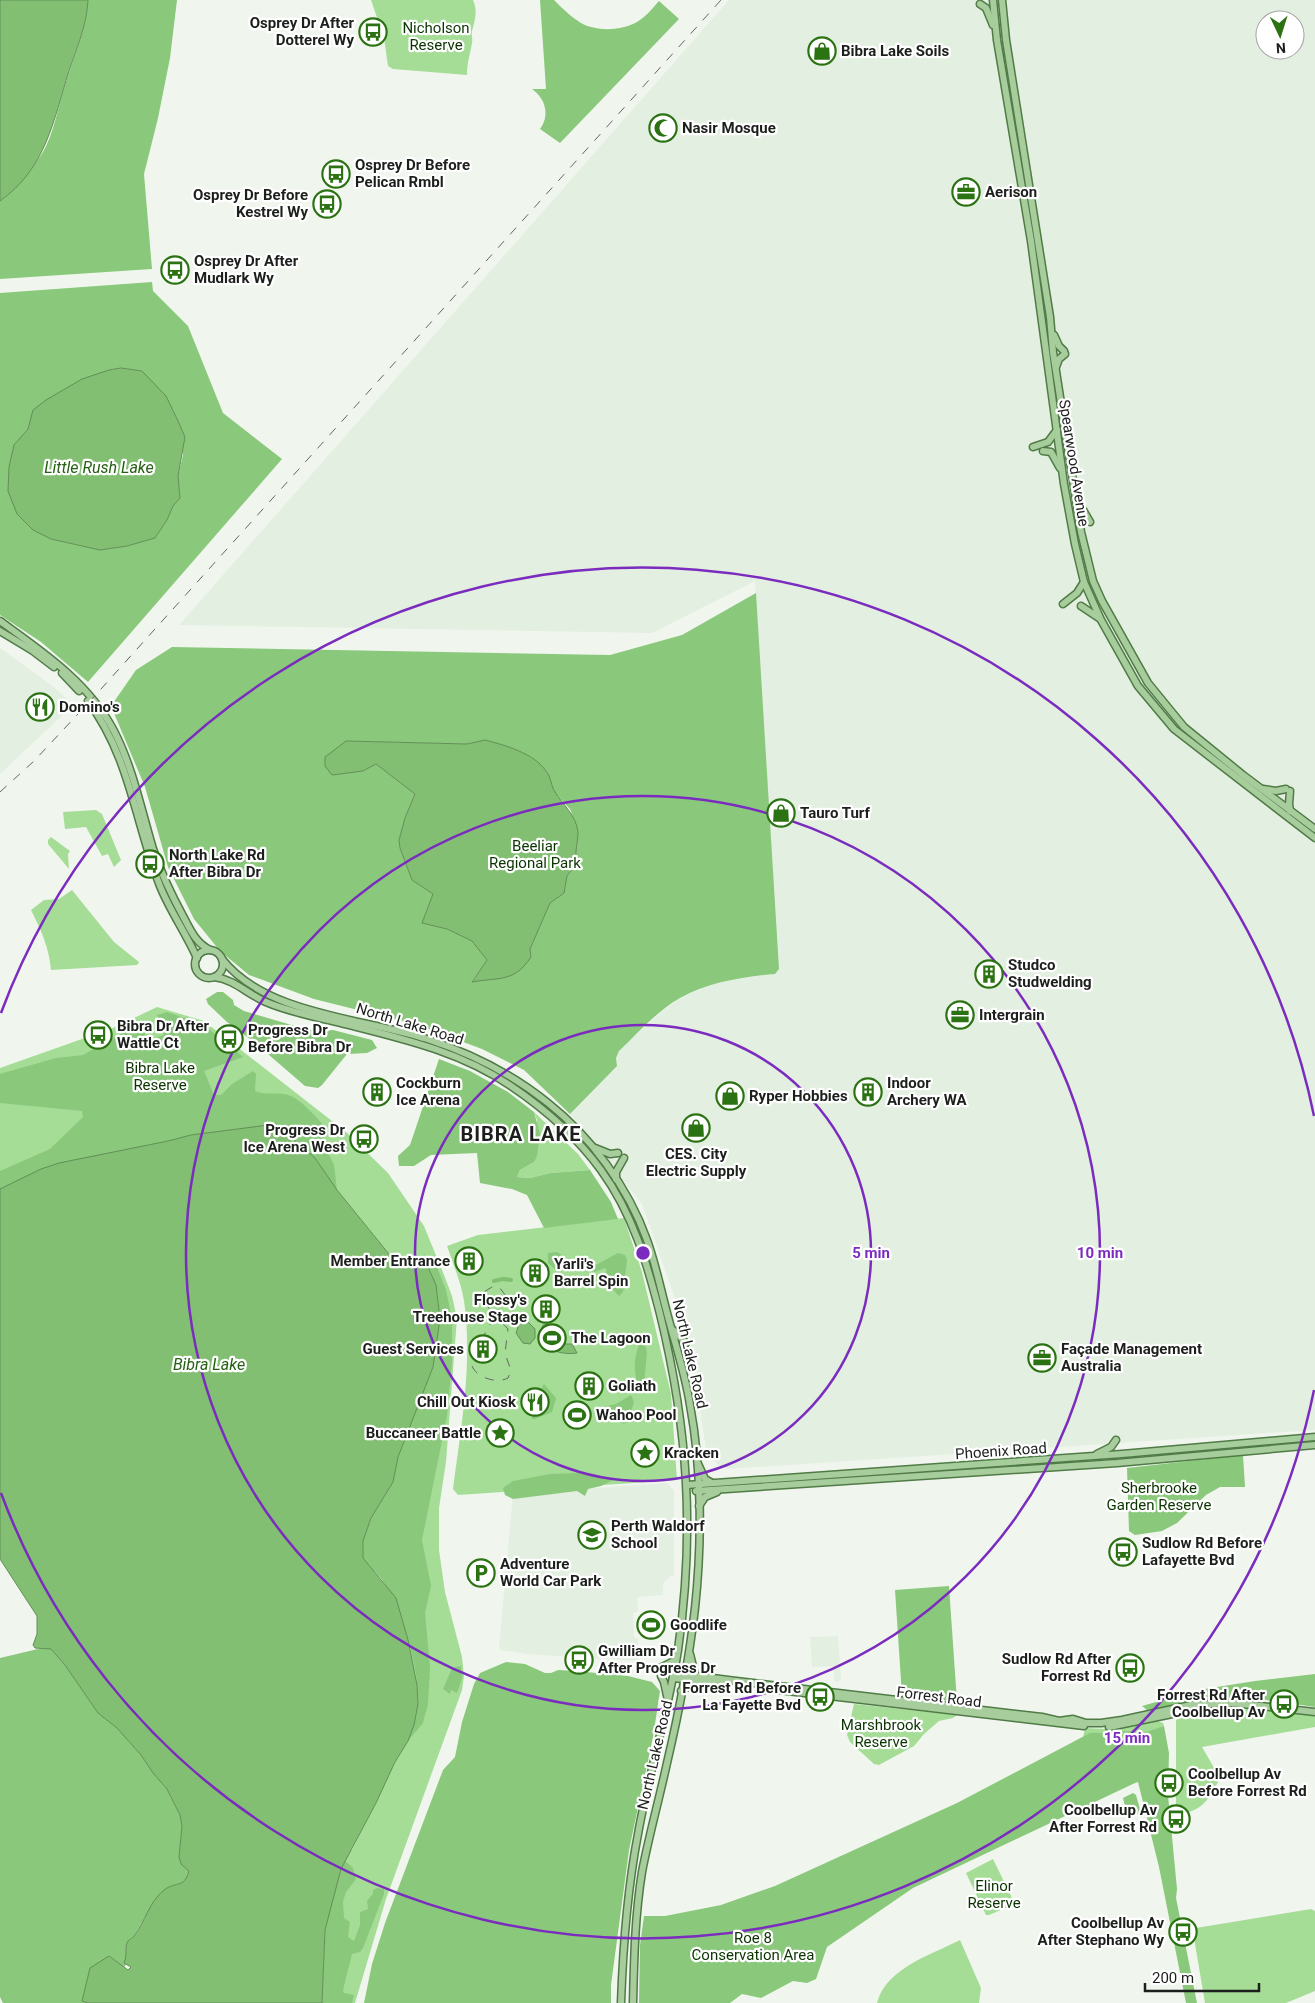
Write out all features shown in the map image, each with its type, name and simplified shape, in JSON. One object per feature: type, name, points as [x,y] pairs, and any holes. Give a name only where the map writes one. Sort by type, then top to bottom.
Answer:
[{"type":"main road","name":"Spearwood Avenue","points":[[993,0],[1031,241],[1063,476],[1070,520],[1084,582],[1101,620],[1138,686],[1174,729],[1315,838]]},
{"type":"main road","name":"Spearwood Avenue","points":[[1002,0],[1006,40],[1050,316],[1081,532],[1093,581],[1148,684],[1184,726],[1315,829]]},
{"type":"main road","points":[[980,4],[986,8],[997,33]]},
{"type":"main road","points":[[1050,316],[1055,339],[1065,353],[1059,359],[1056,368]]},
{"type":"main road","points":[[1033,447],[1048,442],[1057,430]]},
{"type":"main road","points":[[1043,451],[1048,451],[1053,455],[1063,476]]},
{"type":"main road","points":[[1075,490],[1081,508],[1090,522]]},
{"type":"main road","points":[[1063,604],[1077,593],[1084,582]]},
{"type":"main road","points":[[1081,606],[1101,620]]},
{"type":"main road","points":[[0,621],[64,669],[92,699],[109,722],[127,761],[154,850],[168,887],[197,941],[217,953],[222,959],[222,968],[214,977],[206,978],[200,974],[196,967],[197,958],[190,940],[176,919],[160,888],[123,765],[103,722],[87,700],[60,671],[0,630]]},
{"type":"main road","points":[[1262,789],[1288,790],[1290,811]]},
{"type":"main road","points":[[197,958],[202,952],[210,950]]},
{"type":"main road","name":"North Lake Road","points":[[222,959],[237,976],[257,990],[292,1004],[426,1038],[475,1057],[512,1077],[549,1104],[592,1146],[616,1179],[632,1207],[646,1238],[657,1269],[690,1402],[696,1458],[698,1508],[696,1590],[689,1648],[668,1762],[642,1875],[636,1919],[633,2003]]},
{"type":"main road","name":"North Lake Road","points":[[214,977],[230,980],[254,996],[278,1007],[424,1044],[473,1064],[509,1084],[545,1111],[591,1156],[626,1210],[641,1245],[649,1270],[673,1372],[682,1429],[688,1488],[686,1580],[669,1703],[638,1831],[631,1875],[625,1920],[622,2003]]},
{"type":"main road","points":[[592,1146],[606,1153],[621,1155],[616,1179]]},
{"type":"main road","points":[[671,1328],[686,1343]]},
{"type":"main road","name":"Phoenix Road","points":[[698,1487],[714,1483],[1089,1457],[1315,1437]]},
{"type":"main road","points":[[1089,1457],[1108,1450],[1114,1445],[1116,1440]]},
{"type":"main road","name":"Phoenix Road","points":[[688,1488],[733,1488],[1117,1463],[1315,1445]]},
{"type":"main road","points":[[696,1458],[705,1479],[714,1483]]},
{"type":"main road","points":[[698,1508],[705,1497],[712,1493],[733,1488]]},
{"type":"main road","points":[[689,1648],[695,1675]]},
{"type":"main road","points":[[656,1670],[676,1660]]},
{"type":"main road","name":"Forrest Road","points":[[674,1675],[695,1675],[1094,1723],[1122,1720],[1191,1705],[1242,1703],[1315,1712]]},
{"type":"main road","points":[[661,1676],[669,1703]]},
{"type":"main road","name":"Forrest Road","points":[[684,1676],[704,1682],[1094,1726],[1129,1724],[1200,1705]]},
{"type":"main road","points":[[681,1691],[704,1682]]},
{"type":"shaded area","points":[[729,0],[1315,0],[1315,1430],[727,1469],[717,1464],[706,1449],[689,1338],[642,1204],[570,1114],[617,1066],[616,1058],[619,1051],[660,1013],[679,999],[704,987],[739,977],[775,974],[755,581],[652,633],[179,625]]},
{"type":"shaded area","points":[[0,648],[55,688],[73,705],[0,774]]},
{"type":"shaded area","name":"Perth Waldorf School","points":[[667,1483],[674,1490],[674,1576],[671,1576],[663,1583],[663,1595],[637,1597],[638,1611],[633,1613],[634,1637],[638,1639],[639,1661],[527,1654],[501,1650],[499,1647],[513,1494]]},
{"type":"shaded area","points":[[838,1636],[841,1681],[835,1682],[833,1666],[812,1667],[810,1637]]},
{"type":"green space","points":[[88,0],[177,0],[170,58],[144,174],[152,269],[0,279],[0,201],[23,179],[47,145],[82,33]]},
{"type":"green space","name":"Nicholson Reserve","points":[[371,0],[473,0],[476,16],[472,32],[467,75],[393,69],[388,66],[384,38]]},
{"type":"green space","points":[[540,0],[554,0],[581,23],[600,29],[621,28],[633,24],[644,17],[659,1],[679,19],[560,143],[540,129],[545,119],[545,108],[541,98],[532,89],[546,89]]},
{"type":"green space","points":[[152,282],[153,291],[188,326],[223,413],[282,459],[88,682],[41,642],[0,615],[0,293]],"holes":[[[121,368],[142,371],[172,409],[178,421],[183,455],[178,476],[180,498],[173,506],[167,520],[155,538],[127,546],[100,550],[51,539],[14,445],[28,429],[109,370]]]},
{"type":"green space","name":"Beeliar Regional Park","points":[[756,593],[779,969],[775,974],[738,979],[702,988],[691,992],[663,1009],[619,1051],[616,1058],[617,1066],[570,1114],[524,1070],[482,1049],[418,1025],[314,999],[249,975],[220,951],[194,919],[168,867],[145,787],[111,706],[136,670],[172,647],[610,655],[682,635]],"holes":[[[485,740],[546,771],[554,792],[570,809],[578,831],[575,854],[577,863],[567,876],[564,893],[550,903],[530,949],[531,957],[488,979],[472,981],[487,960],[472,941],[447,929],[422,923],[433,894],[412,880],[400,848],[399,840],[405,818],[415,794],[376,764],[363,771],[351,772],[346,741],[467,744]]]},
{"type":"green space","points":[[96,810],[102,814],[121,860],[114,867],[108,854],[102,856],[86,827],[65,829],[63,812]]},
{"type":"green space","points":[[51,837],[70,851],[68,854],[69,869],[48,844],[48,840]]},
{"type":"green space","points":[[72,890],[114,942],[139,962],[137,965],[51,970],[44,939],[31,910],[44,900],[59,899]]},
{"type":"green space","points":[[217,992],[223,992],[233,1000],[234,1005],[244,1011],[295,1026],[318,1031],[333,1030],[372,1040],[377,1048],[367,1053],[347,1054],[322,1085],[318,1088],[305,1086],[208,1004],[206,999]]},
{"type":"green space","name":"Bibra Lake Reserve","points":[[157,1007],[204,1021],[346,1132],[388,1173],[424,1226],[452,1296],[457,1318],[446,1462],[439,1508],[439,1550],[445,1592],[462,1657],[464,1676],[462,1690],[386,1899],[355,2003],[322,2003],[344,1860],[353,1848],[395,1762],[408,1741],[421,1258],[407,1262],[394,1260],[337,1190],[78,1158],[0,1189],[0,1068],[113,1028]]},
{"type":"green space","points":[[167,1012],[204,1025],[243,1057],[204,1071],[214,1095],[221,1095],[232,1084],[253,1071],[256,1074],[255,1091],[291,1096],[315,1116],[326,1129],[323,1142],[334,1165],[337,1190],[315,1158],[276,1124],[191,1135],[103,1155],[19,1181],[0,1189],[0,1171],[50,1149],[83,1117],[82,1111],[0,1103],[0,1074],[56,1058],[83,1055],[129,1029],[140,1020],[147,1040],[164,1035],[157,1015]]},
{"type":"green space","points":[[439,1059],[470,1071],[508,1092],[534,1112],[540,1134],[537,1156],[534,1162],[520,1170],[517,1177],[530,1178],[550,1173],[590,1170],[611,1202],[618,1219],[544,1228],[527,1195],[512,1189],[480,1183],[477,1153],[431,1155],[414,1166],[399,1166],[398,1156],[410,1145]]},
{"type":"green space","points":[[534,1112],[578,1154],[590,1170],[550,1173],[530,1178],[517,1177],[520,1170],[534,1162],[537,1120]]},
{"type":"green space","points":[[624,1218],[642,1272],[671,1394],[677,1480],[458,1495],[453,1489],[467,1371],[466,1324],[461,1287],[447,1246],[478,1235]]},
{"type":"green space","points":[[557,1252],[565,1258],[570,1270],[568,1272],[564,1270],[558,1272],[548,1263],[548,1253]]},
{"type":"green space","points":[[618,1253],[625,1255],[627,1260],[623,1292],[619,1296],[607,1283],[606,1268],[592,1271],[594,1266]]},
{"type":"green space","points":[[427,1262],[435,1262],[446,1290],[452,1319],[452,1361],[447,1416],[422,1540],[431,1586],[425,1613],[430,1667],[428,1704],[423,1723],[408,1741],[418,1704],[418,1690],[413,1660],[399,1614],[387,1588],[363,1558],[363,1541],[371,1518],[393,1482],[398,1457],[411,1422],[437,1335],[440,1319],[436,1285]]},
{"type":"green space","points":[[639,1344],[645,1345],[647,1352],[644,1385],[638,1384],[635,1374],[635,1359]]},
{"type":"green space","points":[[544,1384],[556,1398],[552,1412],[532,1419],[531,1411],[539,1411],[544,1407],[545,1400],[540,1391]]},
{"type":"green space","points":[[631,1395],[634,1402],[628,1421],[624,1424],[596,1412],[599,1408],[616,1404]]},
{"type":"green space","name":"Sherbrooke Garden Reserve","points":[[1243,1455],[1245,1487],[1220,1487],[1206,1495],[1177,1523],[1162,1531],[1135,1535],[1129,1531],[1127,1468]]},
{"type":"green space","points":[[577,1473],[613,1480],[601,1486],[588,1489],[585,1496],[577,1491],[513,1499],[505,1495],[503,1488],[513,1481],[550,1474]]},
{"type":"green space","points":[[949,1586],[957,1702],[902,1696],[895,1590]]},
{"type":"green space","points":[[50,1648],[65,1665],[98,1713],[117,1728],[167,1789],[180,1815],[182,1826],[179,1857],[181,1864],[189,1871],[182,1884],[177,1884],[154,1902],[134,1936],[128,1941],[126,1948],[127,1956],[124,1963],[127,1964],[124,1967],[109,1956],[82,2000],[88,2003],[3,2003],[0,1997],[0,1658]]},
{"type":"green space","points":[[506,1662],[525,1664],[545,1673],[558,1670],[628,1676],[652,1682],[660,1691],[653,1737],[629,1850],[611,1985],[611,2003],[364,2003],[372,1964],[385,1923],[443,1770],[455,1757],[462,1722],[474,1684],[480,1673]]},
{"type":"green space","points":[[461,1666],[462,1678],[457,1693],[451,1690],[450,1694],[443,1689],[452,1668]]},
{"type":"green space","points":[[1315,1674],[1315,1707],[1245,1697],[1215,1699],[1147,1710],[1142,1706],[1198,1690]]},
{"type":"green space","name":"Marshbrook Reserve","points":[[854,1704],[957,1715],[953,1718],[939,1721],[914,1746],[879,1765],[874,1764],[850,1742],[847,1735]]},
{"type":"green space","points":[[1232,1706],[1315,1714],[1315,1727],[1202,1747],[1220,1778],[1213,1792],[1204,1803],[1192,1811],[1176,1814],[1176,1720],[1181,1715],[1195,1709]]},
{"type":"green space","points":[[1155,1720],[1163,1723],[1164,1726],[1148,1732],[1104,1732],[1083,1738],[1085,1728],[1107,1729]]},
{"type":"green space","name":"Roe 8 Conservation Area","points":[[1164,1726],[1169,1753],[1168,1795],[1177,1889],[1176,1898],[1197,2003],[1186,2003],[1159,1867],[1138,1782],[913,1888],[827,1947],[816,1979],[807,1983],[793,1981],[761,1998],[742,1994],[730,2003],[639,2003],[640,1945],[644,1916],[665,1916],[721,1905],[775,1886],[957,1803],[1090,1733],[1146,1732]]},
{"type":"green space","points":[[1133,1793],[1136,1795],[1141,1813],[1128,1818],[1123,1798]]},
{"type":"green space","name":"Elinor Reserve","points":[[993,1859],[1015,1904],[986,1915],[966,1873]]},
{"type":"green space","points":[[344,1860],[353,1868],[356,1879],[346,1892],[343,1901],[344,1918],[350,1922],[348,1937],[354,1941],[360,1925],[360,1912],[368,1909],[367,1901],[373,1894],[373,1890],[377,1888],[384,1889],[384,1894],[363,1948],[360,1952],[352,1954],[343,1990],[344,1993],[354,1995],[352,2003],[322,2003],[325,1930]]},
{"type":"green space","points":[[1311,1909],[1315,1911],[1315,1991],[1286,2003],[1205,2003],[1194,1938],[1196,1928]]},
{"type":"green space","points":[[960,1940],[981,1988],[979,2003],[877,2003],[882,1991],[890,1980],[900,1972],[923,1957]]},
{"type":"water","points":[[0,0],[88,0],[81,36],[46,143],[28,174],[16,188],[0,201]]},
{"type":"water","name":"Little Rush Lake","points":[[121,368],[142,371],[166,396],[178,421],[185,437],[178,476],[180,498],[173,506],[167,520],[155,538],[127,546],[100,550],[51,539],[33,530],[17,514],[8,491],[9,467],[14,445],[28,429],[33,410],[46,400],[82,379]]},
{"type":"water","points":[[485,740],[509,747],[534,759],[546,771],[555,792],[575,820],[578,832],[577,863],[567,876],[564,893],[550,903],[530,949],[531,957],[525,965],[512,975],[472,982],[487,960],[472,941],[447,929],[422,923],[433,894],[412,880],[400,848],[399,840],[405,818],[415,794],[376,764],[363,771],[332,775],[325,766],[325,757],[346,741],[467,744]]},
{"type":"water","name":"Bibra Lake","points":[[276,1124],[315,1158],[337,1190],[393,1259],[402,1263],[424,1258],[436,1285],[440,1319],[433,1367],[398,1457],[393,1482],[371,1518],[363,1541],[363,1558],[396,1598],[408,1640],[417,1685],[418,1704],[414,1725],[408,1741],[395,1762],[376,1803],[341,1869],[325,1930],[322,2003],[88,2003],[82,2001],[90,1968],[109,1956],[128,1970],[131,1967],[124,1963],[128,1941],[134,1937],[159,1895],[168,1887],[182,1883],[189,1871],[181,1864],[179,1857],[182,1826],[180,1815],[167,1789],[117,1728],[98,1713],[65,1665],[51,1649],[35,1648],[33,1645],[37,1634],[37,1616],[0,1559],[0,1189],[41,1169],[59,1163],[191,1135]]},
{"type":"water","points":[[527,1321],[535,1329],[535,1338],[530,1344],[523,1343],[516,1333],[519,1324]]},
{"type":"water","name":"The Lagoon","points":[[543,1325],[558,1326],[564,1335],[565,1344],[572,1344],[577,1353],[563,1353],[544,1344],[541,1339],[541,1333]]},
{"type":"water","name":"Buccaneer Battle","points":[[500,1423],[509,1425],[510,1431],[501,1442],[494,1441],[490,1432],[495,1425]]},
{"type":"waterway","points":[[494,1281],[511,1280]]},
{"type":"railway","points":[[0,792],[34,761],[92,699],[721,0]]},
{"type":"railway","points":[[499,1309],[497,1317],[508,1329],[505,1353],[511,1371],[508,1378],[493,1380],[478,1374],[472,1366],[480,1342],[493,1319],[485,1300],[484,1292],[492,1287],[499,1287],[506,1296],[504,1303]]},
{"type":"place","name":"Osprey Dr After Dotterel Wy","points":[[373,32]]},
{"type":"place","name":"Bibra Lake Soils","points":[[822,51]]},
{"type":"place","name":"Nasir Mosque","points":[[663,128]]},
{"type":"place","name":"Osprey Dr Before Pelican Rmbl","points":[[336,174]]},
{"type":"place","name":"Aerison","points":[[966,192]]},
{"type":"place","name":"Osprey Dr Before Kestrel Wy","points":[[327,204]]},
{"type":"place","name":"Osprey Dr After Mudlark Wy","points":[[175,270]]},
{"type":"place","name":"Domino's","points":[[40,707]]},
{"type":"place","name":"Tauro Turf","points":[[781,813]]},
{"type":"place","name":"North Lake Rd After Bibra Dr","points":[[150,864]]},
{"type":"place","name":"Studco Studwelding","points":[[989,974]]},
{"type":"place","name":"Intergrain","points":[[960,1015]]},
{"type":"place","name":"Bibra Dr After Wattle Ct","points":[[98,1035]]},
{"type":"place","name":"Progress Dr Before Bibra Dr","points":[[229,1039]]},
{"type":"place","name":"Cockburn Ice Arena","points":[[377,1092]]},
{"type":"place","name":"Indoor Archery WA","points":[[868,1092]]},
{"type":"place","name":"Ryper Hobbies","points":[[730,1096]]},
{"type":"place","name":"CES. City Electric Supply","points":[[696,1128]]},
{"type":"place","name":"Progress Dr Ice Arena West","points":[[364,1139]]},
{"type":"place","name":"Member Entrance","points":[[469,1261]]},
{"type":"place","name":"Yarli's Barrel Spin","points":[[535,1273]]},
{"type":"place","name":"Flossy's Treehouse Stage","points":[[546,1309]]},
{"type":"place","name":"The Lagoon","points":[[552,1338]]},
{"type":"place","name":"Guest Services","points":[[483,1349]]},
{"type":"place","name":"Façade Management Australia","points":[[1042,1358]]},
{"type":"place","name":"Goliath","points":[[589,1386]]},
{"type":"place","name":"Chill Out Kiosk","points":[[535,1402]]},
{"type":"place","name":"Wahoo Pool","points":[[577,1415]]},
{"type":"place","name":"Buccaneer Battle","points":[[500,1433]]},
{"type":"place","name":"Kracken","points":[[645,1453]]},
{"type":"place","name":"Perth Waldorf School","points":[[592,1535]]},
{"type":"place","name":"Sudlow Rd Before Lafayette Bvd","points":[[1123,1552]]},
{"type":"place","name":"Adventure World Car Park","points":[[481,1573]]},
{"type":"place","name":"Goodlife","points":[[651,1625]]},
{"type":"place","name":"Gwilliam Dr After Progress Dr","points":[[579,1660]]},
{"type":"place","name":"Sudlow Rd After Forrest Rd","points":[[1130,1668]]},
{"type":"place","name":"Forrest Rd Before La Fayette Bvd","points":[[820,1697]]},
{"type":"place","name":"Forrest Rd After Coolbellup Av","points":[[1284,1704]]},
{"type":"place","name":"Coolbellup Av Before Forrest Rd","points":[[1169,1783]]},
{"type":"place","name":"Coolbellup Av After Forrest Rd","points":[[1176,1819]]},
{"type":"place","name":"Coolbellup Av After Stephano Wy","points":[[1183,1932]]},
{"type":"district","name":"BIBRA LAKE","points":[[521,1134]]}]
